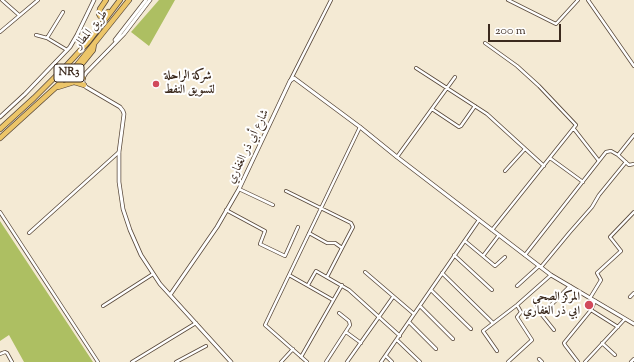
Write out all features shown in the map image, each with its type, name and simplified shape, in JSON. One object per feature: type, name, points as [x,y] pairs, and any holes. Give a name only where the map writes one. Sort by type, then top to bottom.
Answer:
[{"type":"highway","points":[[106,0],[99,11],[100,16],[105,16],[119,0]]},
{"type":"highway","name":"طريق المطار","points":[[0,129],[66,66],[89,41],[119,0]]},
{"type":"highway","name":"طريق المطار","points":[[0,138],[56,87],[94,44],[129,0]]},
{"type":"highway","points":[[83,78],[77,76],[76,72],[93,50],[94,44]]},
{"type":"highway","points":[[56,87],[74,82],[84,85]]},
{"type":"street","points":[[2,0],[19,15]]},
{"type":"street","points":[[0,32],[38,0]]},
{"type":"street","points":[[0,117],[25,94],[67,50],[77,35],[94,0]]},
{"type":"street","points":[[104,54],[146,0]]},
{"type":"street","points":[[150,0],[124,34],[86,73],[83,78],[84,85],[120,107],[123,111],[124,114],[119,152],[119,182],[123,209],[141,255],[152,274],[231,362]]},
{"type":"street","name":"شارع أبي ذر الغفاري","points":[[170,295],[217,227],[239,189],[290,81],[331,0]]},
{"type":"street","points":[[508,0],[556,24],[578,0]]},
{"type":"street","points":[[588,0],[634,66]]},
{"type":"street","points":[[47,38],[63,12]]},
{"type":"street","points":[[36,35],[47,38],[67,50]]},
{"type":"street","points":[[485,43],[517,66],[539,86],[576,125],[492,230]]},
{"type":"street","points":[[416,68],[487,114],[544,166]]},
{"type":"street","points":[[397,157],[455,77]]},
{"type":"street","points":[[290,81],[294,78],[296,79],[551,275],[634,324]]},
{"type":"street","points":[[432,109],[459,127],[475,106]]},
{"type":"street","points":[[308,362],[265,325],[360,127]]},
{"type":"street","points":[[574,129],[599,161]]},
{"type":"street","points":[[618,155],[634,135]]},
{"type":"street","points":[[505,171],[525,149]]},
{"type":"street","points":[[525,255],[606,152],[609,151],[618,155],[629,165],[634,164]]},
{"type":"street","points":[[29,233],[119,152]]},
{"type":"street","points":[[550,158],[583,182]]},
{"type":"street","points":[[517,286],[540,267],[592,207],[599,195],[626,162]]},
{"type":"street","points":[[239,189],[274,206]]},
{"type":"street","points":[[286,191],[321,207],[352,224],[353,227],[327,277]]},
{"type":"street","points":[[226,210],[265,231],[260,244],[285,256],[298,227]]},
{"type":"street","points":[[0,212],[98,362]]},
{"type":"street","points":[[590,298],[601,280],[597,273],[621,251],[610,237],[634,212]]},
{"type":"street","points":[[381,362],[479,220]]},
{"type":"street","points":[[309,233],[327,243],[335,244],[342,248]]},
{"type":"street","points":[[483,256],[499,235]]},
{"type":"street","points":[[465,241],[495,266],[505,257]]},
{"type":"street","points":[[454,256],[492,290]]},
{"type":"street","points":[[308,285],[315,271],[342,285],[400,336]]},
{"type":"street","points":[[365,272],[414,314]]},
{"type":"street","points":[[442,273],[493,323]]},
{"type":"street","points":[[103,306],[152,274]]},
{"type":"street","points":[[290,275],[333,300]]},
{"type":"street","points":[[497,351],[482,332],[517,305],[551,275]]},
{"type":"street","points":[[301,357],[342,285]]},
{"type":"street","points":[[554,330],[542,315],[570,286]]},
{"type":"street","points":[[431,290],[472,329]]},
{"type":"street","points":[[630,297],[634,293]]},
{"type":"street","points":[[347,362],[393,297]]},
{"type":"street","points":[[578,362],[564,342],[590,310],[595,301]]},
{"type":"street","points":[[508,362],[532,340],[517,317],[521,312],[517,305]]},
{"type":"street","points":[[420,306],[453,339]]},
{"type":"street","points":[[590,310],[618,327]]},
{"type":"street","points":[[326,362],[350,326],[350,323],[338,313]]},
{"type":"street","points":[[585,362],[625,319]]},
{"type":"street","points":[[409,322],[436,349]]},
{"type":"street","points":[[132,362],[196,324]]},
{"type":"street","points":[[346,332],[361,343]]},
{"type":"street","points":[[397,340],[420,362]]},
{"type":"street","points":[[602,343],[615,355]]},
{"type":"street","points":[[176,362],[206,346]]},
{"type":"street","points":[[281,362],[293,349]]},
{"type":"street","points":[[0,354],[4,352],[7,353],[12,362]]},
{"type":"street","points":[[386,356],[392,362]]},
{"type":"street","points":[[539,359],[542,362]]},
{"type":"green space","points":[[159,0],[175,0],[149,46],[131,32]]},
{"type":"green space","points":[[0,221],[93,362],[24,362],[9,335],[0,341]]},
{"type":"place","name":"شركة الراحلة لتسويق النفط","points":[[156,84]]},
{"type":"place","name":"المركز الصحي ابي ذر الغفاري","points":[[589,305]]}]
